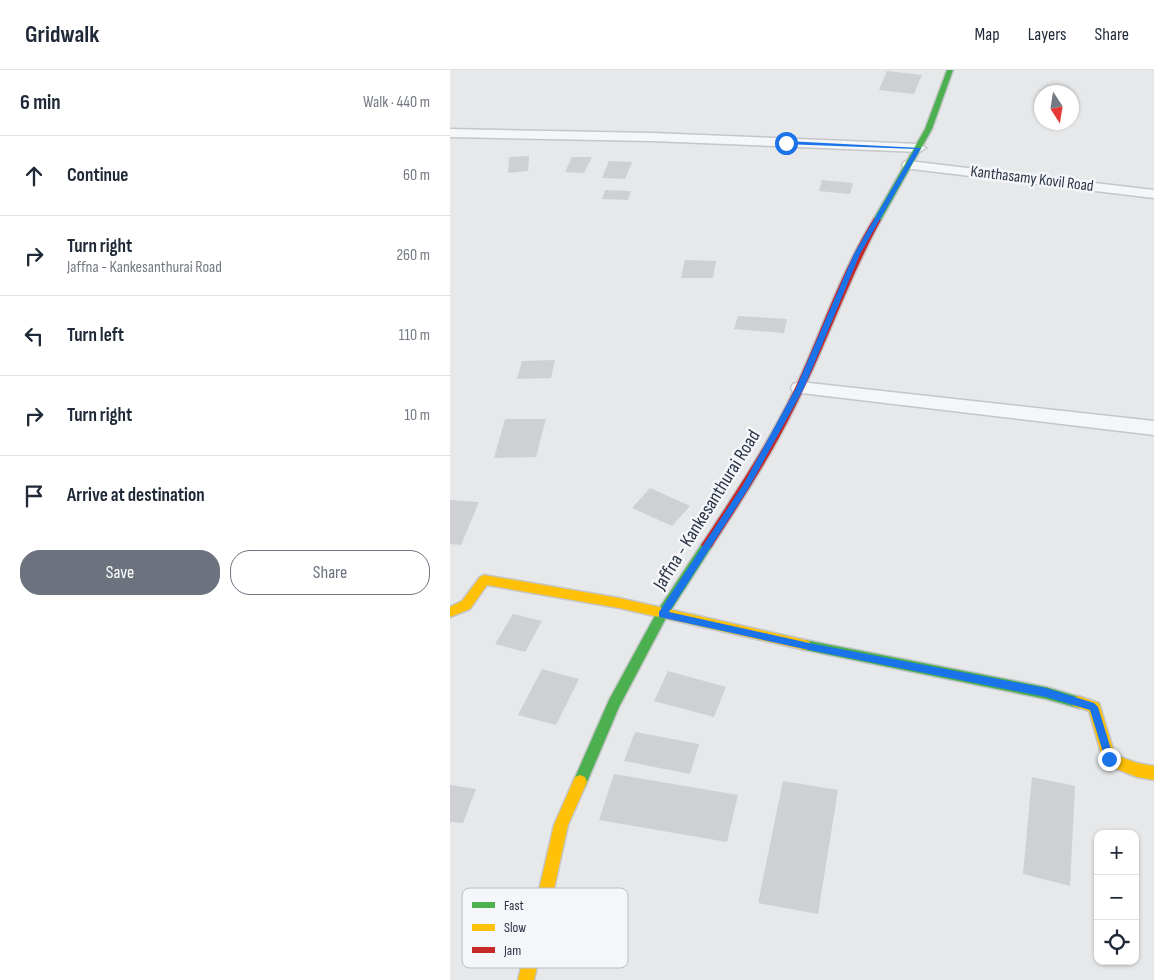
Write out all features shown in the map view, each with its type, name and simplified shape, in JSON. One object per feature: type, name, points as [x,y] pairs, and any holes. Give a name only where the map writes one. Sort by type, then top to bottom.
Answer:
[{"type":"main road","name":"Jaffna - Kankesanthurai Road","points":[[547,888],[561,825],[614,704],[662,614],[745,487],[800,388],[857,254],[919,148],[945,90],[950,70]]},
{"type":"main road","points":[[450,612],[461,610],[473,598],[484,580],[619,602],[662,614],[809,646],[1046,693],[1094,707],[1109,759],[1137,770],[1154,773]]},
{"type":"street","points":[[450,133],[652,137],[919,148]]},
{"type":"street","name":"Kanthasamy Kovil Road","points":[[909,165],[1154,194]]},
{"type":"street","points":[[800,388],[1154,428]]},
{"type":"building","points":[[887,71],[922,75],[914,94],[879,90]]},
{"type":"building","points":[[529,156],[528,171],[508,173],[509,157]]},
{"type":"building","points":[[572,157],[592,157],[584,173],[565,172]]},
{"type":"building","points":[[609,161],[632,162],[625,179],[602,178]]},
{"type":"building","points":[[822,180],[853,183],[850,194],[819,191]]},
{"type":"building","points":[[605,190],[631,191],[628,200],[602,199]]},
{"type":"building","points":[[685,260],[716,261],[713,278],[681,278]]},
{"type":"building","points":[[738,316],[787,319],[784,333],[734,329]]},
{"type":"building","points":[[555,360],[551,378],[517,379],[522,361]]},
{"type":"building","points":[[505,419],[546,419],[536,457],[494,458]]},
{"type":"building","points":[[650,488],[690,506],[672,526],[632,508]]},
{"type":"building","points":[[450,500],[479,502],[461,545],[450,544]]},
{"type":"building","points":[[513,614],[542,621],[525,652],[495,644]]},
{"type":"building","points":[[542,669],[579,679],[556,725],[518,715]]},
{"type":"building","points":[[668,671],[726,687],[714,717],[654,701]]},
{"type":"building","points":[[635,732],[699,744],[690,774],[624,761]]},
{"type":"building","points":[[614,774],[738,795],[727,842],[599,820]]},
{"type":"building","points":[[1032,777],[1075,786],[1070,886],[1023,874]]},
{"type":"building","points":[[783,781],[838,790],[818,914],[758,903]]},
{"type":"building","points":[[450,785],[476,789],[463,823],[450,822]]},
{"type":"traffic: fast","points":[[877,220],[909,166],[928,129],[937,110],[950,70]]},
{"type":"traffic: fast","points":[[580,782],[614,704],[662,614],[707,545]]},
{"type":"traffic: fast","points":[[805,645],[1046,693],[1078,702]]},
{"type":"traffic: slow","points":[[450,612],[466,605],[484,580],[619,603],[805,645]]},
{"type":"traffic: slow","points":[[1078,702],[1094,707],[1109,759],[1137,770],[1154,773]]},
{"type":"traffic: slow","points":[[547,888],[561,825],[580,782]]},
{"type":"traffic: slow","points":[[526,980],[529,968]]},
{"type":"traffic: jam","points":[[707,545],[780,428],[810,366],[846,281],[877,220]]},
{"type":"route","points":[[786,143],[919,148],[857,254],[800,388],[745,487],[662,614],[809,646],[1046,693],[1094,707],[1109,759]]}]
